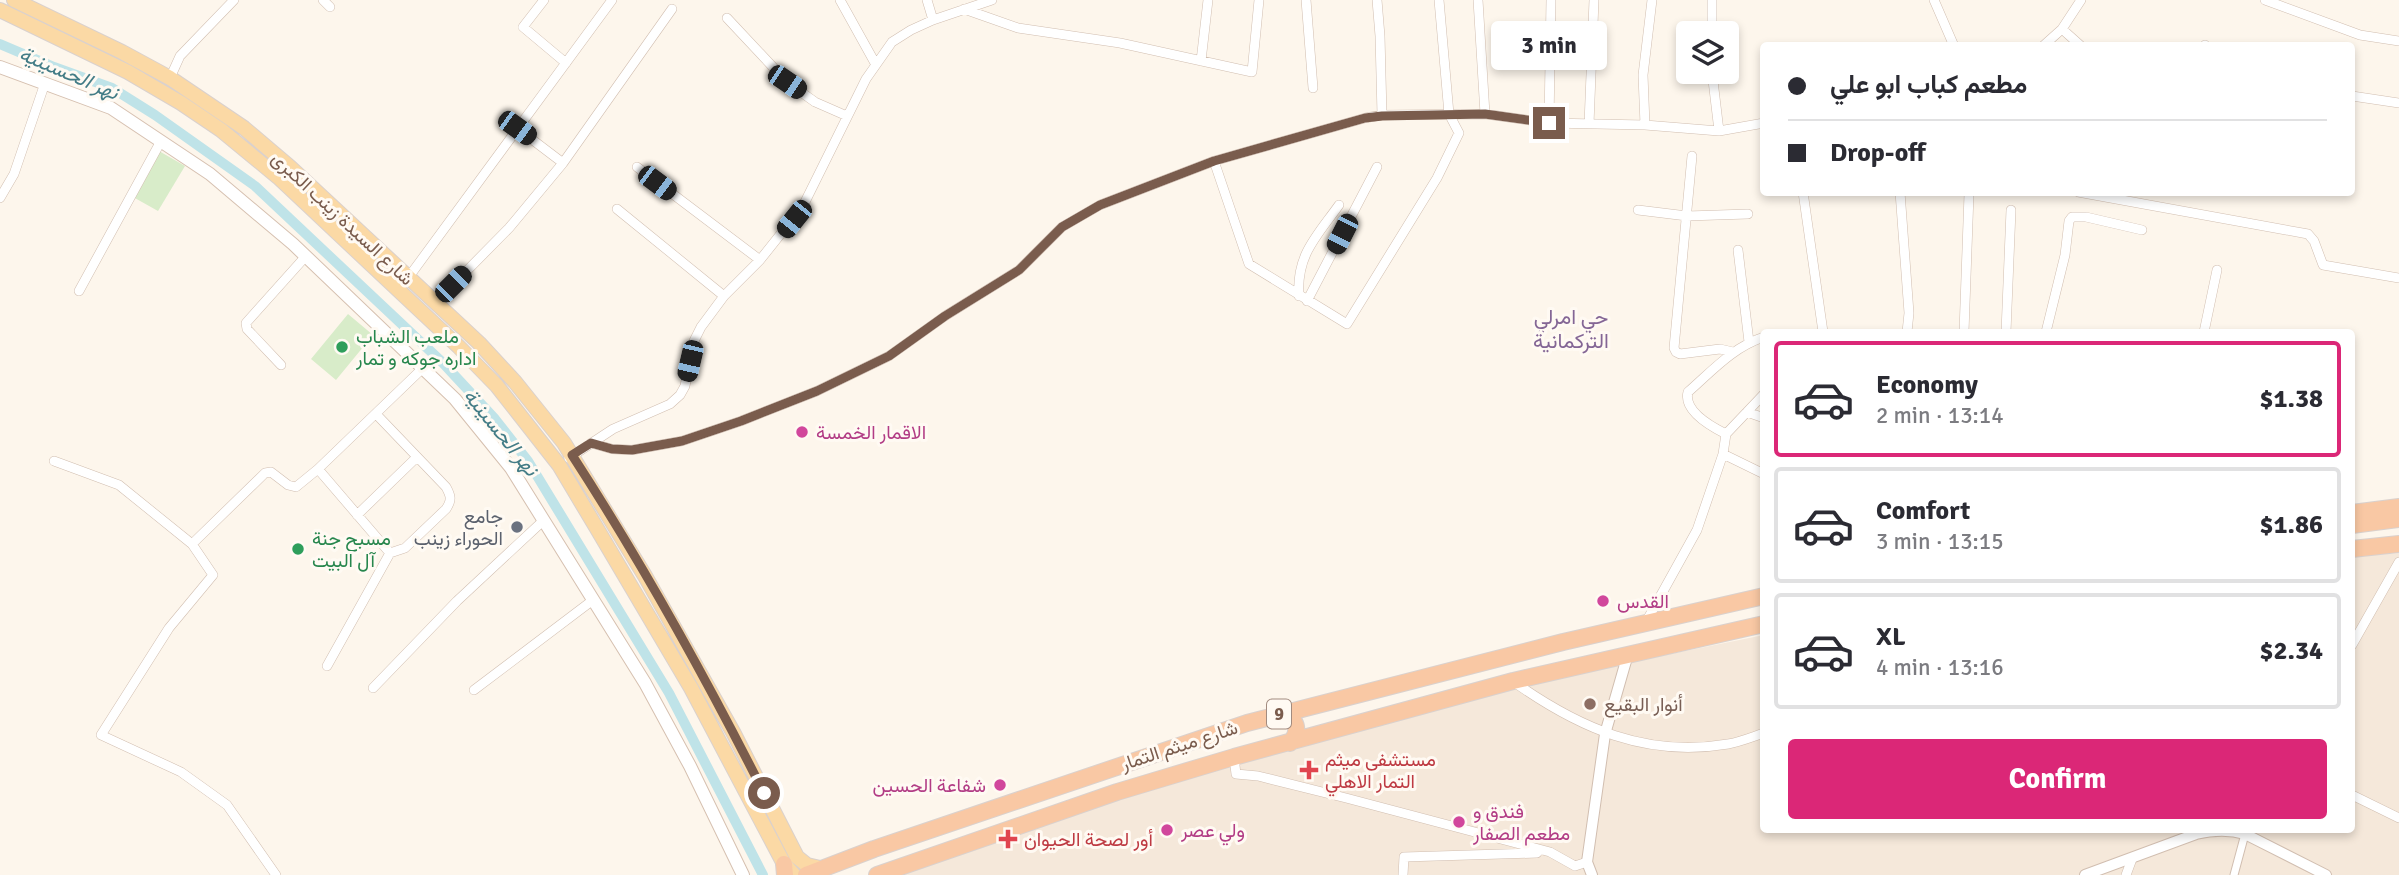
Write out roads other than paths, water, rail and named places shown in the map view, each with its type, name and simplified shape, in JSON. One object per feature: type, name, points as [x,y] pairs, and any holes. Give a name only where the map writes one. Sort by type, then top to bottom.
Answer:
[{"type":"highway","points":[[2355,513],[2399,508]]},
{"type":"highway","points":[[2355,525],[2399,519]]},
{"type":"highway","points":[[2355,534],[2399,529]]},
{"type":"highway","points":[[2355,549],[2399,544]]},
{"type":"highway","name":"شارع ميثم التمار","points":[[813,872],[1159,751],[1282,713],[1563,642],[1760,597]]},
{"type":"highway","points":[[1732,603],[1725,615],[1731,627],[1738,629]]},
{"type":"highway","points":[[1699,612],[1707,627],[1702,637]]},
{"type":"highway","name":"شارع ميثم التمار","points":[[877,875],[1117,792],[1234,757],[1513,681],[1760,625]]},
{"type":"highway","points":[[1327,701],[1318,709],[1317,721],[1325,730],[1337,730]]},
{"type":"highway","points":[[1282,713],[1291,717],[1297,725],[1296,735],[1290,743]]},
{"type":"main road","name":"شارع السيدة زينب الكبرى","points":[[13,0],[170,78],[268,147],[479,343],[515,382],[572,455],[645,576],[711,693],[790,868]]},
{"type":"main road","name":"شارع السيدة زينب الكبرى","points":[[0,10],[96,55],[160,90],[241,145],[459,347],[512,404],[559,465],[691,688],[790,868]]},
{"type":"main road","points":[[0,67],[111,108],[227,186],[424,367],[484,432],[544,520],[664,716],[743,875]]},
{"type":"main road","points":[[790,868],[807,865],[813,872]]},
{"type":"street","points":[[170,78],[180,56],[234,0]]},
{"type":"street","points":[[544,0],[523,27],[566,63]]},
{"type":"street","points":[[408,278],[612,0]]},
{"type":"street","points":[[840,0],[875,63]]},
{"type":"street","points":[[927,0],[933,20]]},
{"type":"street","points":[[559,465],[613,429],[657,411],[680,394],[685,386],[693,343],[701,327],[724,296],[760,260],[803,206],[875,63],[892,42],[933,20],[992,0]]},
{"type":"street","points":[[1201,61],[1208,0]]},
{"type":"street","points":[[964,9],[1018,28],[1120,43],[1252,72],[1259,0]]},
{"type":"street","points":[[1306,0],[1313,88]]},
{"type":"street","points":[[1377,0],[1382,116]]},
{"type":"street","points":[[1214,161],[1249,264],[1347,324],[1437,178],[1459,133],[1448,114],[1439,0]]},
{"type":"street","points":[[1478,0],[1485,114]]},
{"type":"street","points":[[1549,123],[1551,0]]},
{"type":"street","points":[[1589,124],[1594,0]]},
{"type":"street","points":[[1645,125],[1643,75],[1652,0]]},
{"type":"street","points":[[1712,0],[1712,21]]},
{"type":"street","points":[[1934,0],[1952,42]]},
{"type":"street","points":[[2047,42],[2062,29],[2081,0]]},
{"type":"street","points":[[2265,0],[2360,35],[2399,41]]},
{"type":"street","points":[[435,303],[509,228],[563,163],[672,9]]},
{"type":"street","points":[[727,18],[787,82],[816,102],[847,116]]},
{"type":"street","points":[[2062,29],[2077,42]]},
{"type":"street","points":[[0,198],[14,174],[45,83]]},
{"type":"street","points":[[1713,84],[1719,131]]},
{"type":"street","points":[[2355,96],[2399,103]]},
{"type":"street","points":[[591,443],[612,449],[632,450],[682,441],[817,391],[889,356],[945,316],[1019,270],[1062,227],[1100,205],[1214,161],[1365,118],[1485,114],[1549,123],[1645,125],[1719,131],[1760,124]]},
{"type":"street","points":[[517,128],[563,163]]},
{"type":"street","points":[[79,291],[161,141]]},
{"type":"street","points":[[1692,156],[1674,348],[1676,352],[1720,349],[1733,352]]},
{"type":"street","points":[[637,167],[760,260]]},
{"type":"street","points":[[1303,299],[1377,167]]},
{"type":"street","points":[[1804,196],[1823,329]]},
{"type":"street","points":[[1900,196],[1909,313],[1907,329]]},
{"type":"street","points":[[1964,329],[1969,196]]},
{"type":"street","points":[[2100,196],[2308,234],[2314,241],[2323,265],[2399,278]]},
{"type":"street","points":[[1303,299],[1298,278],[1306,251],[1339,205]]},
{"type":"street","points":[[617,209],[724,296]]},
{"type":"street","points":[[1638,210],[1687,216],[1748,214]]},
{"type":"street","points":[[2006,329],[2011,210]]},
{"type":"street","points":[[2047,329],[2056,301],[2069,221],[2072,217],[2086,217],[2142,230]]},
{"type":"street","points":[[1738,250],[1749,342]]},
{"type":"street","points":[[281,365],[247,329],[246,323],[306,256]]},
{"type":"street","points":[[2205,329],[2217,270]]},
{"type":"street","points":[[1727,434],[1697,415],[1686,397],[1688,392],[1733,352],[1760,338]]},
{"type":"street","points":[[192,544],[265,473],[271,472],[293,487],[318,469],[424,367]]},
{"type":"street","points":[[1646,624],[1698,530],[1727,434],[1760,398]]},
{"type":"street","points":[[1747,412],[1760,417]]},
{"type":"street","points":[[376,414],[446,487],[450,495],[450,502],[405,548],[390,553]]},
{"type":"street","points":[[1723,454],[1760,472]]},
{"type":"street","points":[[357,515],[417,457]]},
{"type":"street","points":[[54,461],[119,485],[192,544],[212,572],[212,578],[169,628],[101,735],[181,772],[227,804],[276,875]]},
{"type":"street","points":[[318,469],[390,553]]},
{"type":"street","points":[[373,688],[457,601],[544,520]]},
{"type":"street","points":[[327,666],[390,553]]},
{"type":"street","points":[[2355,640],[2399,562]]},
{"type":"street","points":[[474,690],[593,600]]},
{"type":"street","points":[[1592,875],[1587,862],[1605,734],[1628,654]]},
{"type":"street","points":[[1513,681],[1545,705],[1605,734],[1653,746],[1730,744],[1760,734]]},
{"type":"street","points":[[1234,757],[1236,774],[1258,776],[1550,852],[1575,866],[1587,862]]},
{"type":"street","points":[[2355,796],[2399,818]]},
{"type":"street","points":[[2085,875],[2200,833]]},
{"type":"street","points":[[2234,875],[2246,833]]},
{"type":"street","points":[[2248,833],[2326,875]]},
{"type":"street","points":[[1403,875],[1404,857],[1550,852]]},
{"type":"street","points":[[2126,875],[2132,859]]},
{"type":"waterway","name":"نهر الحسينية","points":[[0,44],[112,88],[255,186],[443,363],[495,419],[528,461],[669,693],[763,875]]},
{"type":"place","name":"ملعب الشباب اداره جوكه و تمار","points":[[342,347]]},
{"type":"place","name":"الاقمار الخمسة","points":[[802,432]]},
{"type":"place","name":"جامع الحوراء زينب","points":[[517,527]]},
{"type":"place","name":"مسبح جنة آل البيت","points":[[298,549]]},
{"type":"place","name":"القدس","points":[[1603,601]]},
{"type":"place","name":"أنوار البقيع","points":[[1590,704]]},
{"type":"place","name":"مستشفى ميثم التمار الاهلي","points":[[1309,770]]},
{"type":"place","name":"شفاعة الحسين","points":[[1000,785]]},
{"type":"place","name":"فندق و مطعم الصفار","points":[[1459,822]]},
{"type":"place","name":"ولي عصر","points":[[1167,830]]},
{"type":"place","name":"أور لصحة الحيوان","points":[[1008,839]]},
{"type":"district","name":"حي امرلي التركمانية","points":[[1571,329]]}]
